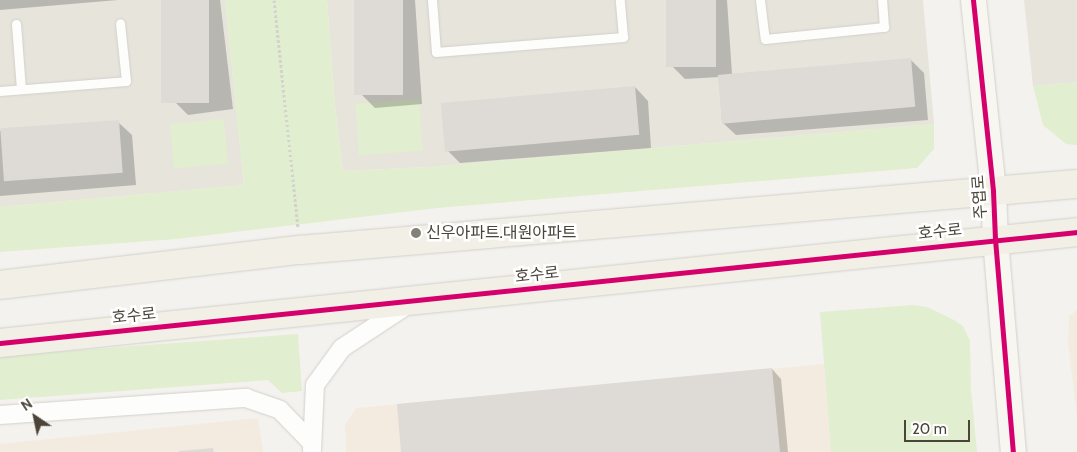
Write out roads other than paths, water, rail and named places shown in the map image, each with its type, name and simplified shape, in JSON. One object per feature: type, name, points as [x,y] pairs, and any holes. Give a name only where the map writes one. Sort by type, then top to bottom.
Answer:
[{"type":"main road","points":[[0,285],[300,250],[1077,184]]},
{"type":"main road","name":"호수로","points":[[0,343],[1077,232]]},
{"type":"street","name":"주엽로","points":[[973,0],[993,191],[995,239],[1013,452]]},
{"type":"street","points":[[312,448],[315,385],[342,348],[416,300]]},
{"type":"street","points":[[0,414],[246,398],[280,410],[312,448]]},
{"type":"lane","points":[[432,0],[436,52],[623,38],[620,0]]},
{"type":"lane","points":[[760,0],[765,39],[884,27],[882,0]]},
{"type":"lane","points":[[0,91],[126,80],[120,23]]},
{"type":"lane","points":[[16,24],[21,89]]},
{"type":"place","name":"신우아파트.대원아파트","points":[[416,233]]}]
